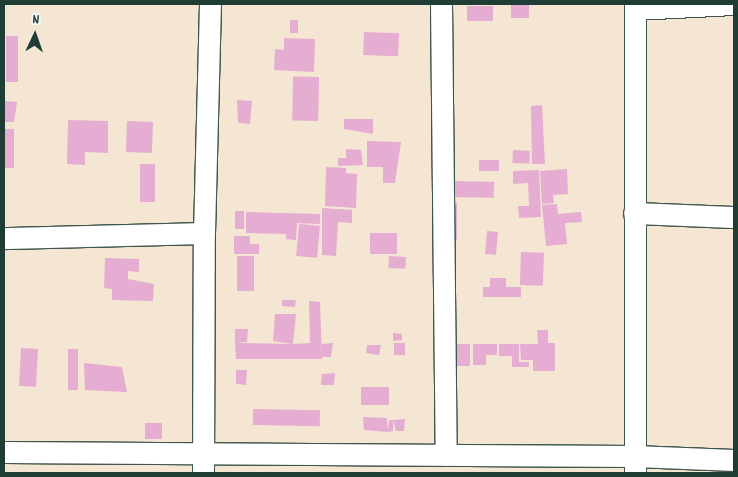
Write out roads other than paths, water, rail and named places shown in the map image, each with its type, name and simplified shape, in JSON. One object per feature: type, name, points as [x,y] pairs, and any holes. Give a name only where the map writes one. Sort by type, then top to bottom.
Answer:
[{"type":"street","points":[[203,463],[204,233],[210,4]]},
{"type":"street","points":[[441,4],[446,455]]},
{"type":"street","points":[[635,464],[635,6],[734,4]]},
{"type":"street","points":[[634,213],[734,217]]},
{"type":"street","points":[[4,238],[204,233]]},
{"type":"street","points":[[4,452],[203,463],[446,455],[635,464],[734,460]]}]
